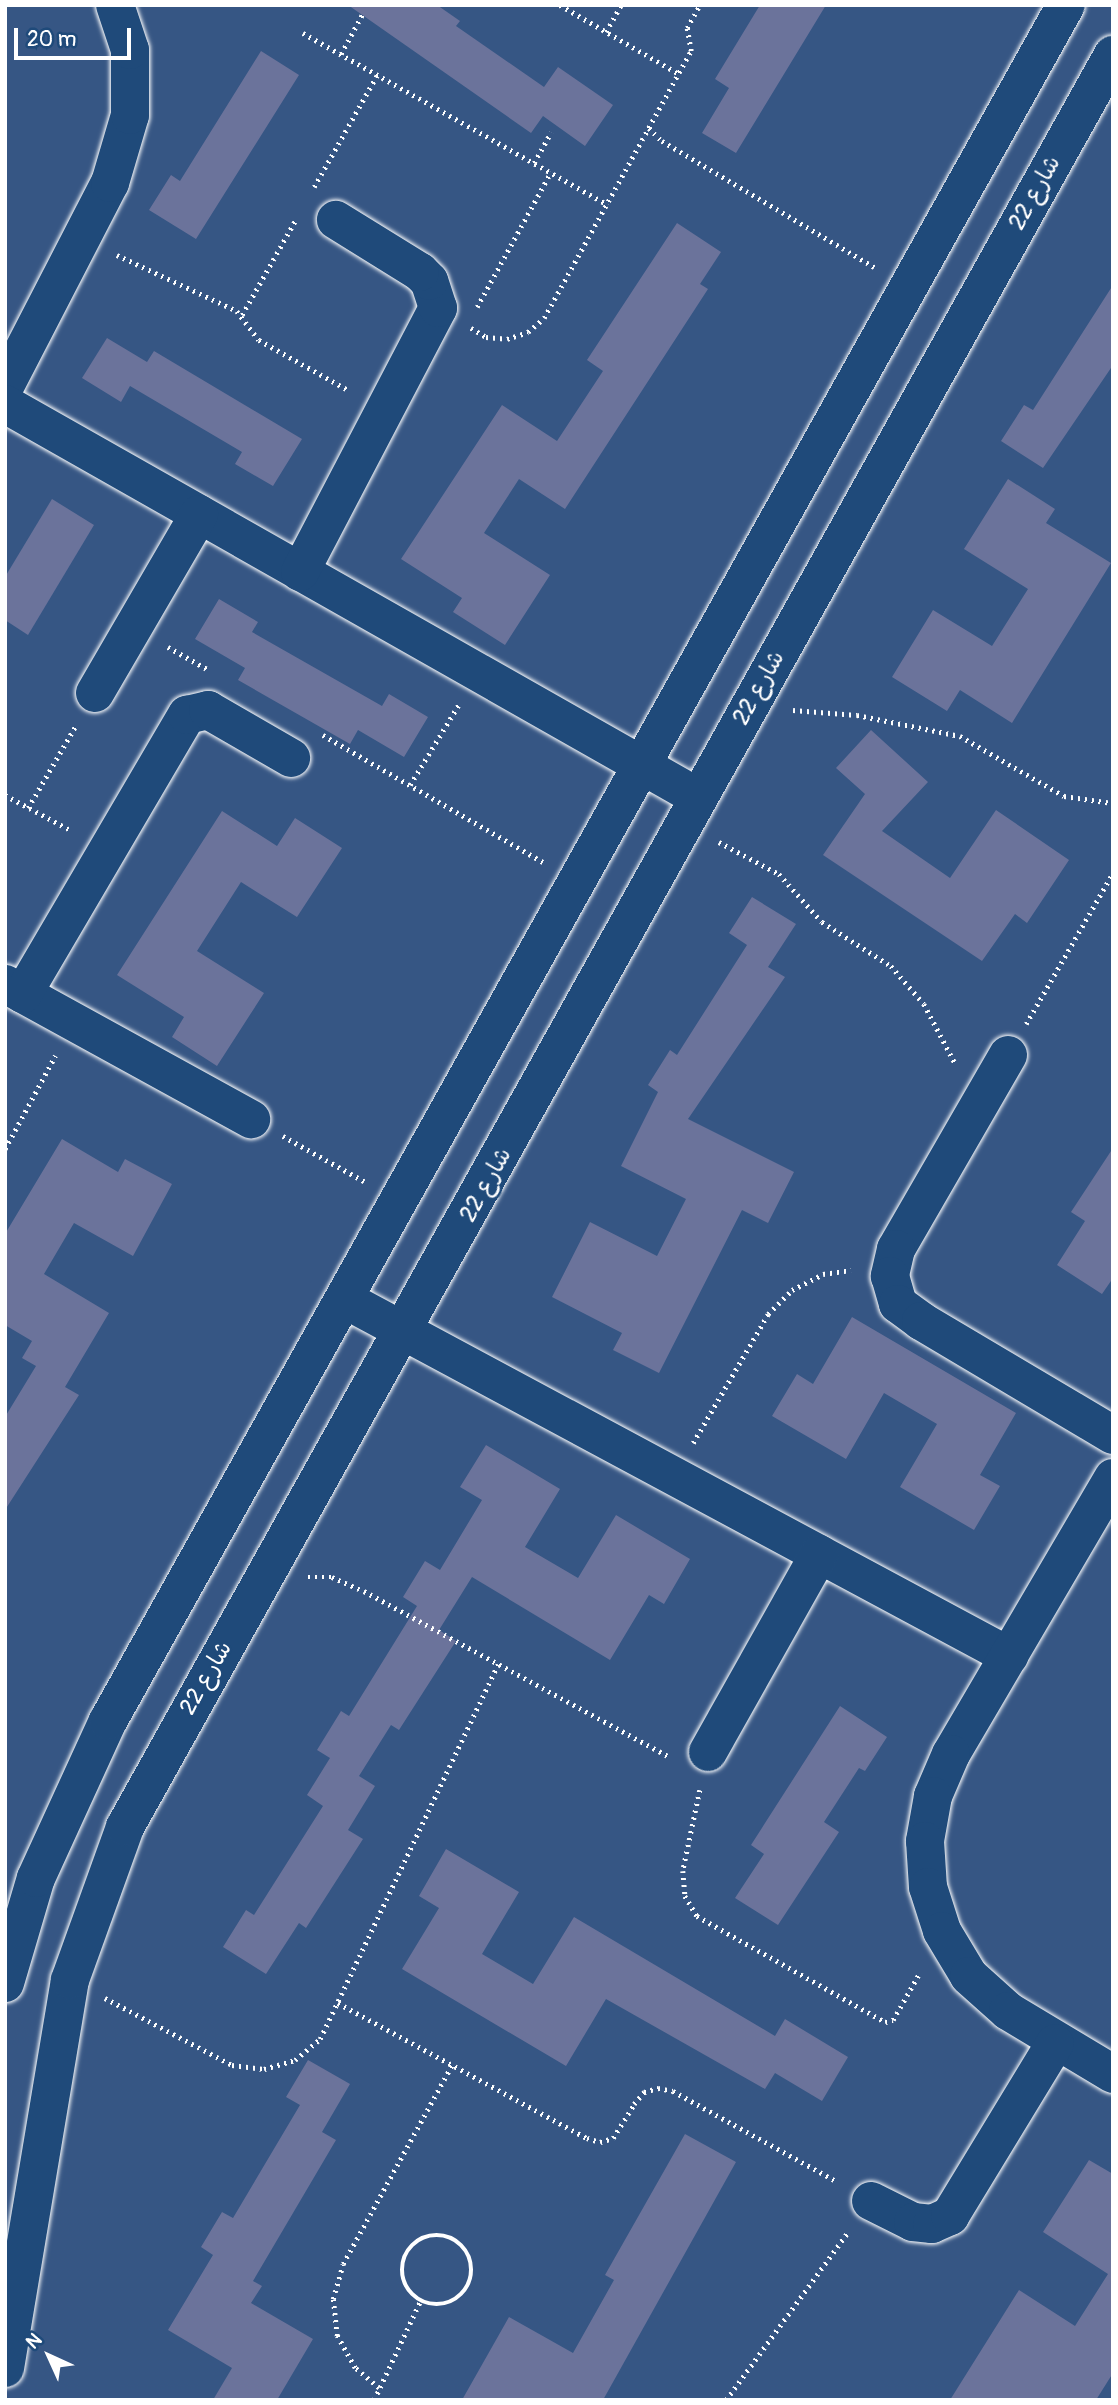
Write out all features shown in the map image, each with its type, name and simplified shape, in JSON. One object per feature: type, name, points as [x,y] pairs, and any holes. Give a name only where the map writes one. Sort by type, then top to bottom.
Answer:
[{"type":"street","points":[[5,386],[110,183],[130,115],[130,50],[115,5]]},
{"type":"street","points":[[5,1983],[36,1878],[75,1787],[906,287],[1066,5]]},
{"type":"street","name":"شارع 22","points":[[5,2368],[70,1980],[125,1827],[405,1331],[691,810],[1113,55]]},
{"type":"street","points":[[300,572],[438,308],[429,281],[410,264],[336,220]]},
{"type":"street","points":[[5,404],[642,766],[691,810]]},
{"type":"street","points":[[95,693],[199,514]]},
{"type":"street","points":[[251,1119],[14,989],[106,850],[182,721],[193,710],[215,713],[301,743]]},
{"type":"street","points":[[1008,1055],[897,1249],[890,1276],[898,1304],[921,1321],[1113,1435]]},
{"type":"street","points":[[344,1299],[1009,1656]]},
{"type":"street","points":[[1113,1478],[951,1754],[933,1796],[925,1841],[928,1887],[942,1931],[969,1976],[1008,2011],[1055,2043],[1113,2074]]},
{"type":"street","points":[[708,1752],[819,1554]]},
{"type":"street","points":[[871,2201],[913,2222],[932,2224],[950,2216],[1055,2043]]},
{"type":"path","points":[[560,5],[678,74]]},
{"type":"path","points":[[606,32],[621,5]]},
{"type":"path","points":[[467,326],[496,338],[528,332],[544,318],[691,51],[687,28],[700,5]]},
{"type":"path","points":[[341,54],[363,13]]},
{"type":"path","points":[[303,33],[608,205]]},
{"type":"path","points":[[649,128],[662,141],[906,287]]},
{"type":"path","points":[[534,163],[551,132]]},
{"type":"path","points":[[81,238],[237,311],[259,340],[384,410]]},
{"type":"path","points":[[134,627],[216,675]]},
{"type":"path","points":[[410,785],[478,673]]},
{"type":"path","points":[[28,808],[95,693]]},
{"type":"path","points":[[746,711],[802,710],[858,716],[960,736],[1065,796],[1113,803]]},
{"type":"path","points":[[301,743],[410,785],[577,882]]},
{"type":"path","points":[[5,795],[106,850]]},
{"type":"path","points":[[691,810],[779,874],[821,922],[891,966],[924,1004],[978,1107]]},
{"type":"path","points":[[1008,1055],[1113,873]]},
{"type":"path","points":[[5,1149],[74,1022]]},
{"type":"path","points":[[251,1119],[399,1200]]},
{"type":"path","points":[[675,1476],[768,1314],[792,1290],[823,1274],[845,1271],[890,1276]]},
{"type":"path","points":[[260,1585],[298,1576],[332,1577],[677,1761],[700,1761],[708,1752]]},
{"type":"path","points":[[70,1980],[232,2065],[264,2069],[295,2060],[320,2039],[338,2004],[498,1664]]},
{"type":"path","points":[[708,1752],[683,1871],[685,1896],[697,1916],[885,2022],[893,2020],[942,1931]]},
{"type":"path","points":[[338,2004],[600,2142],[613,2138],[644,2092],[659,2088],[673,2091],[871,2201],[726,2400]]},
{"type":"path","points":[[379,2388],[355,2368],[337,2336],[333,2299],[342,2264],[452,2065]]},
{"type":"path","points":[[446,2235],[461,2244],[470,2258],[472,2275],[454,2302],[437,2306],[420,2302],[408,2290],[401,2274],[404,2257],[422,2240],[446,2235]]},
{"type":"path","points":[[374,2400],[420,2302]]},
{"type":"building","points":[[348,5],[437,5],[460,21],[456,26],[544,87],[558,67],[613,105],[585,146],[543,116],[531,133]]},
{"type":"building","points":[[760,5],[826,5],[736,153],[702,133],[729,88],[715,79]]},
{"type":"building","points":[[261,51],[299,75],[196,239],[149,210],[171,175],[180,181]]},
{"type":"building","points":[[677,223],[721,252],[700,284],[708,289],[565,509],[519,479],[484,533],[550,575],[505,645],[453,612],[462,598],[401,559],[502,405],[557,441],[603,371],[587,360]]},
{"type":"building","points":[[1113,285],[1113,365],[1043,468],[1001,441],[1024,405],[1033,410]]},
{"type":"building","points":[[107,338],[147,362],[154,351],[302,439],[273,486],[235,464],[242,452],[130,386],[121,402],[82,378]]},
{"type":"building","points":[[1008,479],[1055,509],[1046,523],[1111,563],[1012,723],[960,690],[947,711],[892,677],[933,610],[992,646],[1028,589],[964,549]]},
{"type":"building","points":[[52,499],[94,525],[28,635],[5,620],[5,577]]},
{"type":"building","points":[[219,599],[258,622],[252,632],[382,706],[389,694],[428,717],[404,757],[358,730],[350,744],[238,680],[245,668],[195,639]]},
{"type":"building","points":[[871,730],[928,782],[882,831],[950,878],[996,810],[1069,860],[1027,923],[1015,914],[982,961],[823,855],[865,794],[836,768]]},
{"type":"building","points":[[222,811],[277,846],[295,818],[342,848],[297,917],[241,882],[197,951],[264,993],[217,1066],[172,1037],[184,1017],[117,975]]},
{"type":"building","points":[[752,897],[796,924],[768,967],[785,977],[688,1119],[794,1172],[768,1223],[742,1210],[659,1373],[613,1350],[622,1333],[552,1297],[590,1222],[657,1256],[686,1199],[621,1166],[658,1092],[648,1085],[670,1050],[677,1055],[747,945],[729,933]]},
{"type":"building","points":[[62,1139],[118,1172],[125,1159],[172,1184],[133,1256],[74,1223],[44,1274],[109,1313],[65,1387],[79,1395],[5,1510],[5,1417],[36,1366],[22,1358],[32,1341],[5,1325],[5,1234]]},
{"type":"building","points":[[1113,1148],[1113,1278],[1102,1294],[1057,1265],[1085,1221],[1071,1212]]},
{"type":"building","points":[[852,1317],[1016,1413],[980,1475],[1000,1486],[974,1530],[900,1487],[937,1424],[884,1393],[846,1459],[772,1416],[797,1374],[813,1384]]},
{"type":"building","points":[[486,1445],[560,1489],[525,1547],[578,1578],[616,1515],[690,1559],[664,1604],[649,1595],[610,1660],[472,1577],[439,1630],[456,1641],[399,1730],[391,1725],[359,1776],[375,1786],[348,1830],[363,1839],[306,1928],[299,1923],[266,1974],[223,1947],[246,1910],[254,1915],[323,1806],[307,1795],[330,1758],[317,1750],[341,1711],[349,1716],[417,1606],[403,1597],[425,1561],[440,1570],[482,1500],[460,1487]]},
{"type":"building","points":[[840,1706],[887,1737],[865,1771],[859,1768],[824,1822],[839,1832],[778,1925],[735,1898],[764,1854],[751,1845]]},
{"type":"building","points":[[446,1849],[519,1892],[482,1954],[533,1984],[574,1917],[775,2036],[785,2019],[848,2057],[822,2101],[775,2073],[765,2089],[606,1999],[566,2066],[402,1969],[439,1908],[419,1896]]},
{"type":"building","points":[[308,2060],[350,2084],[322,2132],[336,2140],[253,2281],[262,2286],[251,2303],[313,2339],[277,2400],[213,2400],[232,2368],[168,2330],[213,2255],[201,2247],[222,2212],[233,2218],[300,2105],[286,2097]]},
{"type":"building","points":[[685,2134],[736,2162],[603,2400],[462,2400],[509,2317],[573,2353],[614,2280],[605,2275]]},
{"type":"building","points":[[1089,2160],[1113,2174],[1113,2373],[1096,2400],[950,2400],[1019,2290],[1075,2326],[1108,2274],[1043,2232]]}]
